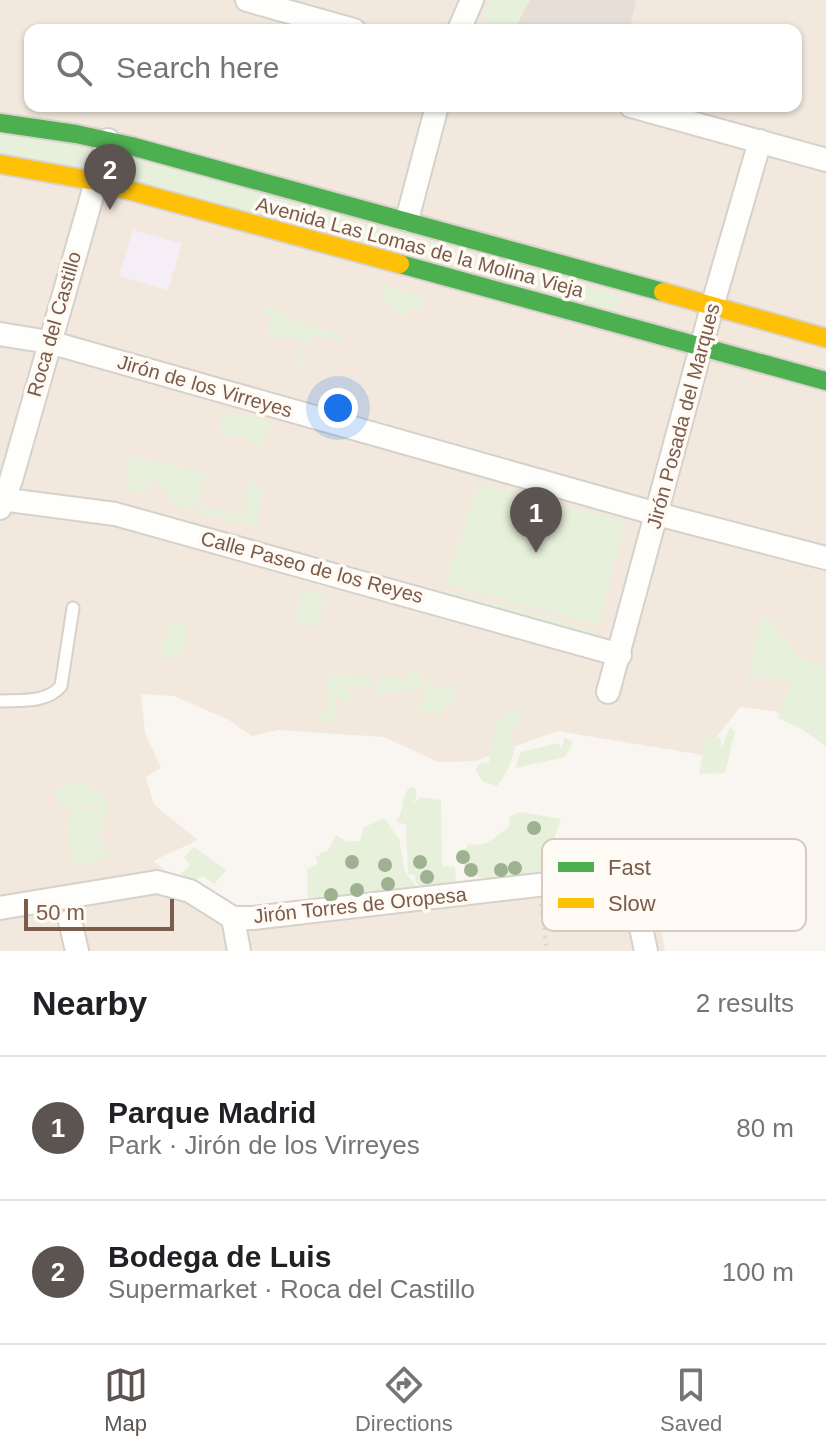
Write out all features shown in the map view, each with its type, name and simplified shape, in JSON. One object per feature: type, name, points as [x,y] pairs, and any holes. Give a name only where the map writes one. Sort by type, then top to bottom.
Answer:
[{"type":"street","points":[[247,0],[333,24]]},
{"type":"street","points":[[462,24],[472,0]]},
{"type":"street","points":[[407,220],[435,112]]},
{"type":"street","points":[[653,112],[826,160]]},
{"type":"street","name":"Avenida Las Lomas de la Molina Vieja","points":[[0,123],[108,140],[826,338]]},
{"type":"street","name":"Roca del Castillo","points":[[1,502],[11,480],[108,140]]},
{"type":"street","name":"Jirón Posada del Marques","points":[[608,692],[760,141]]},
{"type":"street","name":"Avenida Las Lomas de la Molina Vieja","points":[[0,164],[95,181],[826,381]]},
{"type":"street","points":[[622,325],[636,308],[640,286]]},
{"type":"street","points":[[783,370],[780,358],[782,346],[799,330]]},
{"type":"street","name":"Jirón de los Virreyes","points":[[0,334],[49,342],[657,514],[826,558]]},
{"type":"street","name":"Calle Paseo de los Reyes","points":[[1,502],[115,514],[254,550],[620,655]]},
{"type":"street","name":"Jirón Torres de Oropesa","points":[[1,902],[157,882],[190,891],[233,918],[276,917],[542,885]]},
{"type":"street","points":[[233,918],[239,951]]},
{"type":"street","points":[[70,921],[77,951]]},
{"type":"street","name":"Jirón Torres de Oropesa","points":[[642,931],[646,951]]},
{"type":"lane","points":[[0,701],[45,698],[61,686],[73,608]]},
{"type":"path","points":[[541,898],[542,907]]},
{"type":"path","points":[[545,931],[547,951]]},
{"type":"shaded area","points":[[0,0],[826,0],[826,746],[775,711],[740,707],[703,755],[557,731],[475,761],[438,762],[384,737],[278,730],[252,736],[229,720],[174,696],[141,694],[145,733],[161,768],[146,777],[154,805],[198,840],[153,861],[171,875],[197,882],[238,908],[542,884],[542,931],[661,931],[665,951],[0,951]]},
{"type":"shaded area","points":[[133,230],[182,244],[168,290],[119,276]]},
{"type":"green space","points":[[491,0],[530,0],[517,24],[481,24]]},
{"type":"green space","points":[[0,134],[88,145],[81,170],[0,153]]},
{"type":"green space","points":[[123,153],[620,296],[620,305],[616,310],[115,176],[111,167],[113,160]]},
{"type":"green space","points":[[382,285],[427,299],[423,309],[410,307],[407,316],[399,316],[399,309],[391,310],[383,299],[386,293]]},
{"type":"green space","points":[[266,305],[284,312],[284,317],[342,336],[341,340],[315,335],[305,345],[299,374],[295,371],[304,339],[286,336],[284,340],[266,336],[272,318],[263,310]]},
{"type":"green space","points":[[224,412],[271,421],[262,447],[248,442],[247,437],[219,434]]},
{"type":"green space","points":[[132,456],[206,474],[194,510],[176,506],[154,479],[140,494],[125,487]]},
{"type":"green space","points":[[250,480],[263,487],[257,527],[197,513],[200,506],[244,516]]},
{"type":"green space","points":[[479,483],[625,522],[599,625],[445,584]]},
{"type":"green space","points":[[443,589],[595,630],[593,641],[441,599]]},
{"type":"green space","points":[[303,590],[327,597],[319,623],[314,622],[311,629],[305,627],[304,620],[294,621]]},
{"type":"green space","points":[[760,619],[775,621],[775,630],[801,658],[826,668],[826,745],[811,733],[778,718],[791,683],[759,675],[748,687]]},
{"type":"green space","points":[[171,621],[189,626],[182,653],[159,659]]},
{"type":"green space","points":[[413,672],[424,677],[422,686],[405,692],[375,695],[380,675],[401,679]]},
{"type":"green space","points":[[329,676],[374,679],[369,688],[346,684],[351,696],[347,703],[333,697],[337,711],[327,723],[321,723],[318,713],[329,710],[326,703],[328,690],[325,688]]},
{"type":"green space","points":[[428,678],[439,691],[456,682],[453,703],[444,706],[442,715],[418,712]]},
{"type":"green space","points":[[518,708],[523,713],[510,737],[515,742],[507,771],[497,786],[482,781],[475,769],[481,763],[489,762],[497,719]]},
{"type":"green space","points":[[730,727],[735,731],[725,773],[699,774],[706,737],[721,738],[721,749]]},
{"type":"green space","points":[[564,738],[573,742],[565,757],[515,768],[521,752],[557,743],[562,748]]},
{"type":"green space","points":[[85,781],[111,802],[63,809],[53,789]]},
{"type":"green space","points":[[414,787],[417,795],[412,805],[420,797],[441,800],[442,866],[455,867],[456,884],[420,888],[414,879],[416,876],[408,874],[406,825],[396,821],[406,792]]},
{"type":"green space","points":[[108,804],[99,836],[110,857],[72,866],[67,822],[72,817],[72,811]]},
{"type":"green space","points":[[521,812],[561,819],[554,839],[542,839],[541,877],[493,883],[488,878],[479,877],[463,864],[463,857],[468,844],[490,841],[509,827],[510,816]]},
{"type":"green space","points":[[384,818],[399,839],[405,872],[420,891],[308,900],[307,869],[318,864],[315,858],[327,852],[336,835],[347,842],[360,841],[363,828]]},
{"type":"green space","points":[[194,847],[226,870],[214,884],[204,877],[194,880],[180,874],[190,866],[184,857]]},
{"type":"building","points":[[530,0],[636,0],[631,24],[517,24]]},
{"type":"traffic: fast","points":[[0,123],[131,146],[663,292]]},
{"type":"traffic: fast","points":[[400,264],[826,381]]},
{"type":"traffic: slow","points":[[0,164],[95,181],[400,264]]},
{"type":"traffic: slow","points":[[663,292],[826,338]]},
{"type":"place","name":"Bodega de Luis","points":[[110,210]]},
{"type":"place","name":"Parque Madrid","points":[[536,553]]}]
